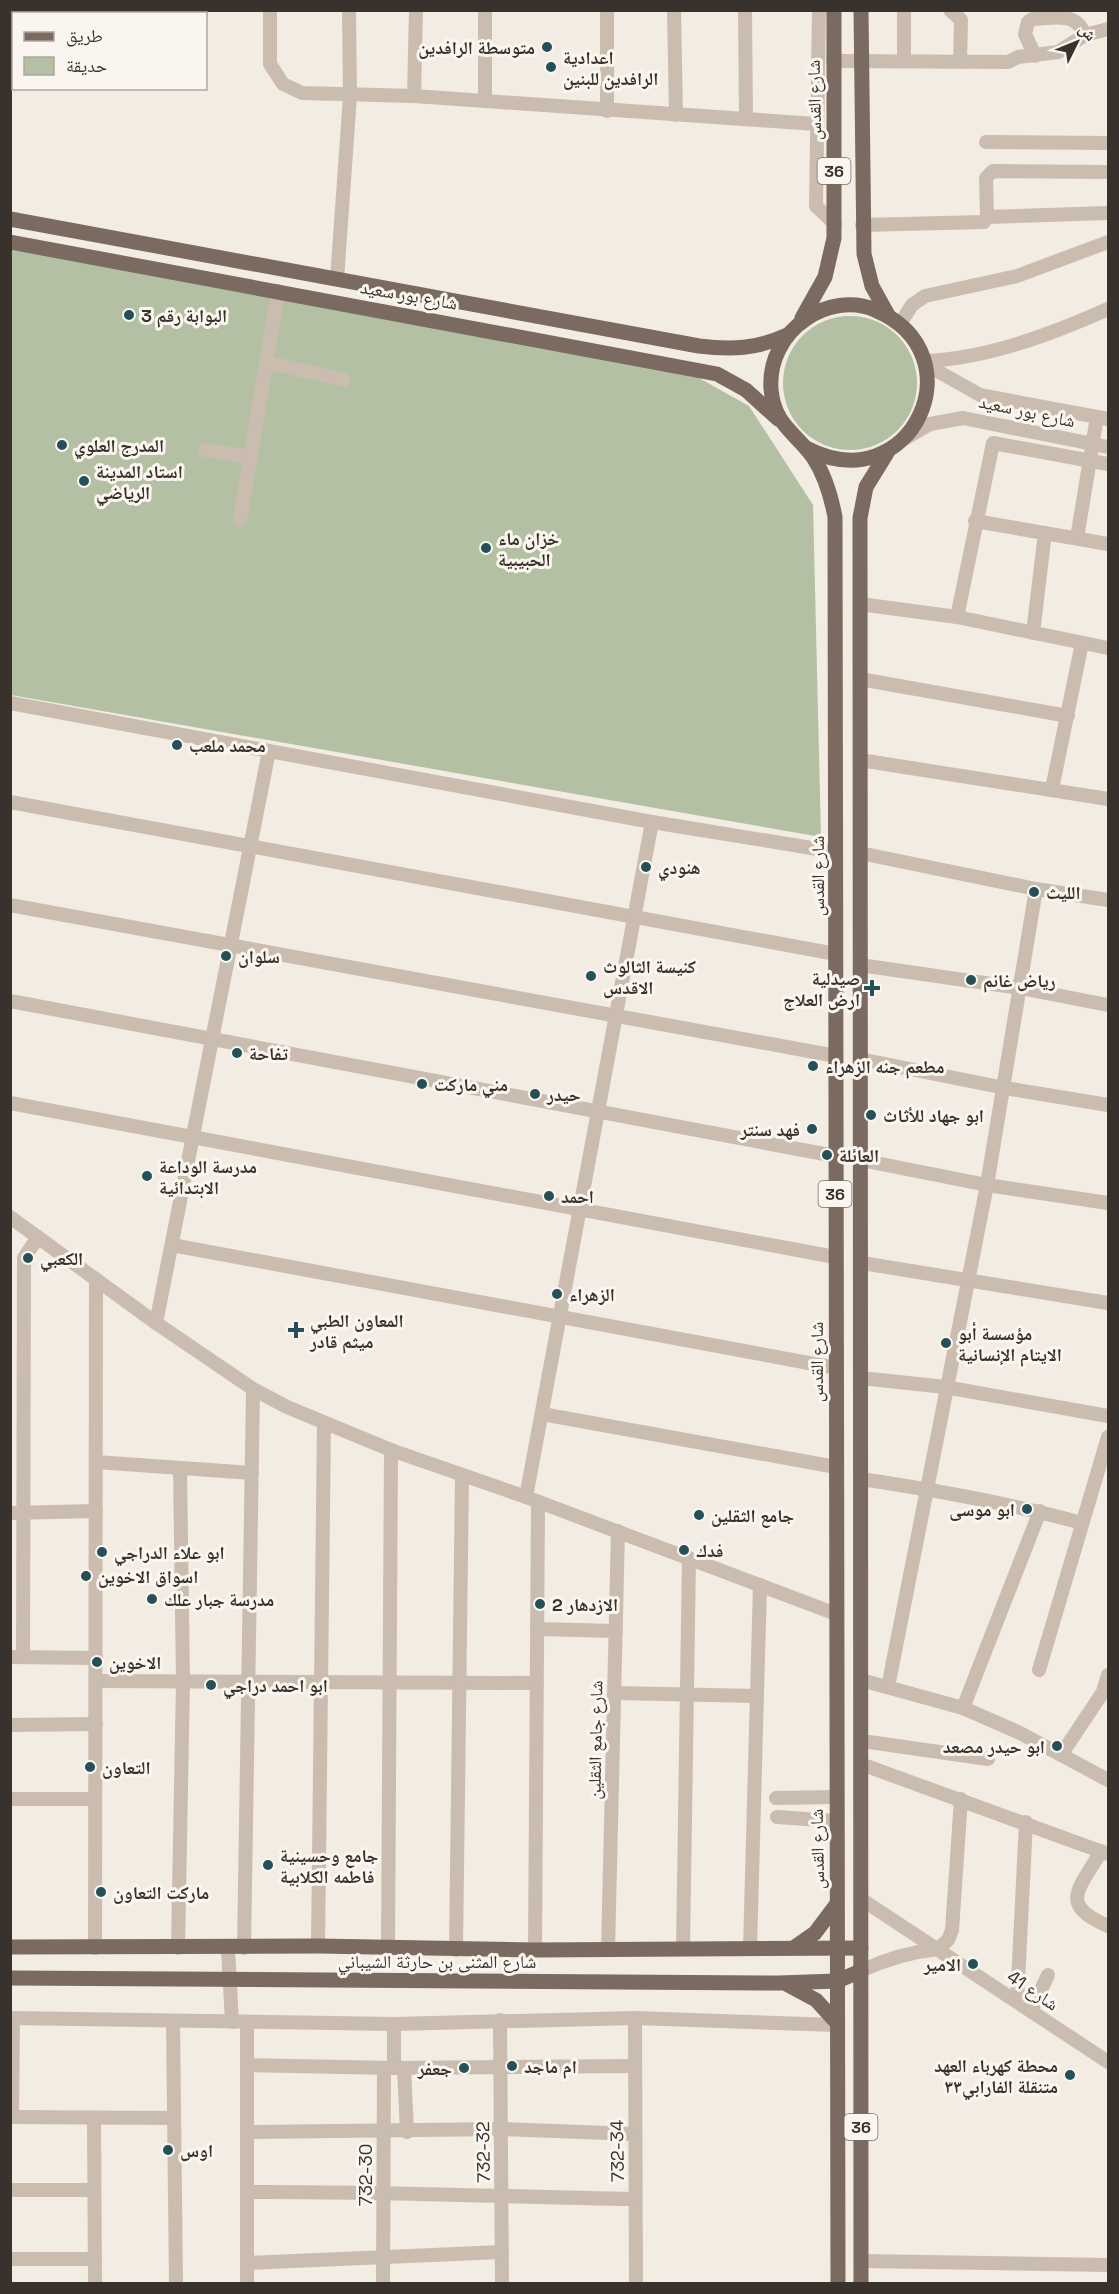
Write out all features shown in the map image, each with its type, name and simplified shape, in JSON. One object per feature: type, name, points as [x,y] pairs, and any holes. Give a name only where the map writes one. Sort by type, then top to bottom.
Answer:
[{"type":"main road","name":"شارع القدس","points":[[798,324],[825,277],[832,251],[835,225],[834,10]]},
{"type":"main road","name":"36","points":[[861,10],[862,225],[869,276],[894,320]]},
{"type":"main road","name":"شارع بور سعيد","points":[[10,219],[715,348],[748,348],[768,344],[787,335]]},
{"type":"main road","name":"شارع بور سعيد","points":[[10,242],[717,374],[759,400],[783,424]]},
{"type":"main road","points":[[395,313],[400,290]]},
{"type":"main road","points":[[851,305],[870,308],[894,320],[910,334],[924,362],[927,395],[923,411],[906,438],[889,451],[856,461],[821,456],[806,448],[783,424],[775,407],[771,389],[772,370],[777,352],[787,335],[814,313],[832,306],[851,305]]},
{"type":"main road","name":"شارع القدس","points":[[806,448],[825,480],[835,517],[837,1015],[835,1821],[838,2283]]},
{"type":"main road","name":"36","points":[[861,2283],[861,507],[871,477],[889,451]]},
{"type":"main road","points":[[837,1015],[861,1003]]},
{"type":"main road","points":[[837,1015],[853,1017],[861,1029]]},
{"type":"main road","points":[[836,1317],[861,1317]]},
{"type":"main road","points":[[794,1947],[824,1924],[837,1902]]},
{"type":"main road","name":"شارع المثنى بن حارثة الشيباني","points":[[10,1947],[318,1946],[456,1950],[861,1948]]},
{"type":"main road","name":"شارع المثنى بن حارثة الشيباني","points":[[10,1978],[779,1983],[837,1981],[861,1971]]},
{"type":"main road","points":[[779,1983],[799,1989],[816,2000],[837,2024]]},
{"type":"street","points":[[270,10],[270,64],[283,84],[302,93],[414,96],[816,124]]},
{"type":"street","points":[[337,279],[350,96],[349,10]]},
{"type":"street","points":[[414,96],[416,10]]},
{"type":"street","points":[[485,10],[485,101]]},
{"type":"street","points":[[607,10],[607,111]]},
{"type":"street","points":[[674,10],[676,115]]},
{"type":"street","points":[[745,10],[746,119]]},
{"type":"street","points":[[819,10],[816,206],[835,225]]},
{"type":"street","points":[[904,10],[904,61]]},
{"type":"street","points":[[950,10],[961,20],[960,62]]},
{"type":"street","points":[[1035,56],[1025,34],[1028,22],[1032,19],[1072,18],[1080,24],[1085,35]]},
{"type":"street","points":[[833,61],[1008,62],[1018,57],[1058,52],[1085,35],[1108,29]]},
{"type":"street","points":[[986,142],[1108,143]]},
{"type":"street","points":[[862,225],[984,222],[987,217],[986,178],[993,171],[1105,172]]},
{"type":"street","points":[[987,217],[1108,213]]},
{"type":"street","points":[[894,320],[925,296],[1017,276],[1108,242]]},
{"type":"street","points":[[240,519],[278,291]]},
{"type":"street","points":[[924,362],[974,354],[1046,333],[1108,309]]},
{"type":"street","points":[[266,362],[344,380]]},
{"type":"street","name":"شارع بور سعيد","points":[[924,362],[980,395],[1103,418]]},
{"type":"street","name":"شارع بور سعيد","points":[[906,438],[930,424],[963,418],[1108,447]]},
{"type":"street","points":[[1077,538],[1091,444],[1103,418]]},
{"type":"street","points":[[957,617],[975,521],[993,443],[1108,464]]},
{"type":"street","points":[[205,450],[250,457]]},
{"type":"street","points":[[975,521],[1108,544]]},
{"type":"street","points":[[1033,633],[1045,533]]},
{"type":"street","points":[[860,604],[957,617],[1082,643],[1108,646]]},
{"type":"street","points":[[1052,789],[1082,643]]},
{"type":"street","points":[[860,679],[1068,716]]},
{"type":"street","points":[[10,703],[652,822],[836,852]]},
{"type":"street","points":[[156,1323],[269,751]]},
{"type":"street","points":[[860,760],[1108,799]]},
{"type":"street","points":[[10,802],[836,954]]},
{"type":"street","points":[[535,1950],[537,1629],[532,1499],[542,1414],[652,822]]},
{"type":"street","points":[[860,854],[1036,889],[1108,900]]},
{"type":"street","points":[[888,1687],[929,1489],[945,1387],[1005,1088],[1036,889]]},
{"type":"street","points":[[10,905],[836,1056]]},
{"type":"street","points":[[860,965],[1020,988],[1108,1005]]},
{"type":"street","points":[[10,1001],[835,1156]]},
{"type":"street","points":[[860,1059],[1005,1088],[1108,1105]]},
{"type":"street","points":[[10,1103],[835,1257]]},
{"type":"street","points":[[861,1160],[987,1185],[1108,1203]]},
{"type":"street","points":[[10,1216],[156,1323],[253,1389],[324,1423],[391,1450],[532,1499],[836,1614]]},
{"type":"street","points":[[38,1237],[24,1258],[17,1357],[16,1657],[96,1658]]},
{"type":"street","points":[[172,1245],[836,1368]]},
{"type":"street","points":[[862,1263],[1108,1303]]},
{"type":"street","points":[[95,1947],[96,1279]]},
{"type":"street","points":[[861,1378],[945,1387],[1108,1416]]},
{"type":"street","points":[[244,1948],[253,1389]]},
{"type":"street","points":[[542,1414],[836,1467]]},
{"type":"street","points":[[318,1946],[324,1423]]},
{"type":"street","points":[[1039,1670],[1108,1437]]},
{"type":"street","points":[[388,1949],[391,1450]]},
{"type":"street","points":[[96,1462],[252,1473]]},
{"type":"street","points":[[178,1948],[183,1682],[180,1468]]},
{"type":"street","points":[[456,1950],[462,1474]]},
{"type":"street","points":[[861,1479],[929,1489],[1040,1511],[1082,1523]]},
{"type":"street","points":[[17,1513],[96,1511]]},
{"type":"street","points":[[963,1708],[1040,1511]]},
{"type":"street","name":"شارع جامع الثقلين","points":[[608,1950],[618,1531]]},
{"type":"street","points":[[683,1949],[688,1558]]},
{"type":"street","points":[[750,1949],[760,1585]]},
{"type":"street","points":[[537,1629],[616,1630]]},
{"type":"street","points":[[1061,1755],[1103,1692],[1108,1676]]},
{"type":"street","points":[[861,1680],[963,1708],[1108,1780]]},
{"type":"street","points":[[96,1681],[537,1683]]},
{"type":"street","points":[[614,1693],[757,1696]]},
{"type":"street","points":[[10,1725],[96,1724]]},
{"type":"street","points":[[862,1741],[988,1759]]},
{"type":"street","points":[[861,1764],[1105,1852],[1078,1892],[1076,1902],[1083,1913],[1108,1926]]},
{"type":"street","points":[[776,1798],[836,1797]]},
{"type":"street","points":[[10,1799],[96,1799]]},
{"type":"street","points":[[861,1971],[884,1960],[910,1952],[938,1949],[948,1940],[952,1930],[961,1799]]},
{"type":"street","points":[[777,1817],[835,1821]]},
{"type":"street","points":[[1017,2001],[1026,1822]]},
{"type":"street","name":"شارع 41","points":[[861,1899],[1031,2011],[1105,2054]]},
{"type":"street","points":[[228,1948],[232,2022]]},
{"type":"street","points":[[1031,2011],[1048,1975]]},
{"type":"street","points":[[174,2118],[11,2117],[12,2018],[394,2024],[635,2018],[837,2024]]},
{"type":"street","name":"732-34","points":[[635,2018],[636,2283]]},
{"type":"street","points":[[173,2020],[176,2283]]},
{"type":"street","name":"732-32","points":[[500,2020],[502,2283]]},
{"type":"street","points":[[247,2022],[247,2283]]},
{"type":"street","points":[[394,2024],[394,2068],[407,2132]]},
{"type":"street","points":[[247,2065],[394,2068],[634,2066]]},
{"type":"street","name":"732-30","points":[[383,2283],[383,2132],[394,2068]]},
{"type":"street","points":[[94,2118],[95,2283]]},
{"type":"street","points":[[247,2132],[407,2132],[501,2129],[634,2134]]},
{"type":"street","points":[[10,2190],[94,2190]]},
{"type":"street","points":[[247,2192],[383,2191],[501,2197],[635,2199]]},
{"type":"street","points":[[247,2263],[502,2252]]},
{"type":"street","points":[[10,2259],[95,2259]]},
{"type":"street","points":[[861,2261],[1108,2265]]},
{"type":"green space","points":[[11,242],[674,364],[749,406],[813,505],[821,837],[11,695]]},
{"type":"green space","points":[[850,316],[876,321],[897,336],[912,357],[917,383],[912,409],[897,430],[876,445],[850,450],[824,445],[803,430],[788,409],[783,383],[788,357],[803,336],[824,321]]},
{"type":"place","name":"متوسطة الرافدين","points":[[547,47]]},
{"type":"place","name":"اعدادية الرافدين للبنين","points":[[551,67]]},
{"type":"place","name":"البوابة رقم 3","points":[[129,315]]},
{"type":"place","name":"المدرج العلوي","points":[[62,445]]},
{"type":"place","name":"استاد المدينة الرياضي","points":[[84,481]]},
{"type":"place","name":"خزان ماء الحبيبية","points":[[486,548]]},
{"type":"place","name":"محمد ملعب","points":[[177,745]]},
{"type":"place","name":"هنودي","points":[[646,867]]},
{"type":"place","name":"الليث","points":[[1034,892]]},
{"type":"place","name":"سلوان","points":[[226,956]]},
{"type":"place","name":"كنيسة الثالوث الاقدس","points":[[591,976]]},
{"type":"place","name":"رياض غانم","points":[[971,980]]},
{"type":"place","name":"صيدلية ارض العلاج","points":[[872,988]]},
{"type":"place","name":"تفاحة","points":[[237,1053]]},
{"type":"place","name":"مطعم جنه الزهراء","points":[[813,1066]]},
{"type":"place","name":"مني ماركت","points":[[422,1084]]},
{"type":"place","name":"حيدر","points":[[535,1094]]},
{"type":"place","name":"ابو جهاد للأثاث","points":[[871,1115]]},
{"type":"place","name":"فهد سنتر","points":[[812,1129]]},
{"type":"place","name":"العائلة","points":[[827,1155]]},
{"type":"place","name":"مدرسة الوداعة الابتدائية","points":[[147,1176]]},
{"type":"place","name":"احمد","points":[[549,1196]]},
{"type":"place","name":"الكعبي","points":[[28,1258]]},
{"type":"place","name":"الزهراء","points":[[557,1294]]},
{"type":"place","name":"المعاون الطبي ميثم قادر","points":[[296,1330]]},
{"type":"place","name":"مؤسسة أبو الايتام الإنسانية","points":[[946,1343]]},
{"type":"place","name":"ابو موسى","points":[[1027,1509]]},
{"type":"place","name":"جامع الثقلين","points":[[699,1515]]},
{"type":"place","name":"فدك","points":[[684,1550]]},
{"type":"place","name":"ابو علاء الدراجي","points":[[102,1552]]},
{"type":"place","name":"اسواق الاخوين","points":[[86,1576]]},
{"type":"place","name":"مدرسة جبار علك","points":[[152,1599]]},
{"type":"place","name":"الازدهار 2","points":[[540,1604]]},
{"type":"place","name":"الاخوين","points":[[97,1662]]},
{"type":"place","name":"ابو احمد دراجي","points":[[211,1685]]},
{"type":"place","name":"ابو حيدر مصعد","points":[[1057,1746]]},
{"type":"place","name":"التعاون","points":[[90,1767]]},
{"type":"place","name":"جامع وحسينية فاطمه الكلابية","points":[[268,1865]]},
{"type":"place","name":"ماركت التعاون","points":[[101,1892]]},
{"type":"place","name":"الامير","points":[[973,1964]]},
{"type":"place","name":"ام ماجد","points":[[512,2066]]},
{"type":"place","name":"جعفر","points":[[464,2068]]},
{"type":"place","name":"محطة كهرباء العهد متنقلة الفارابي٣٣","points":[[1070,2075]]},
{"type":"place","name":"اوس","points":[[168,2150]]}]
